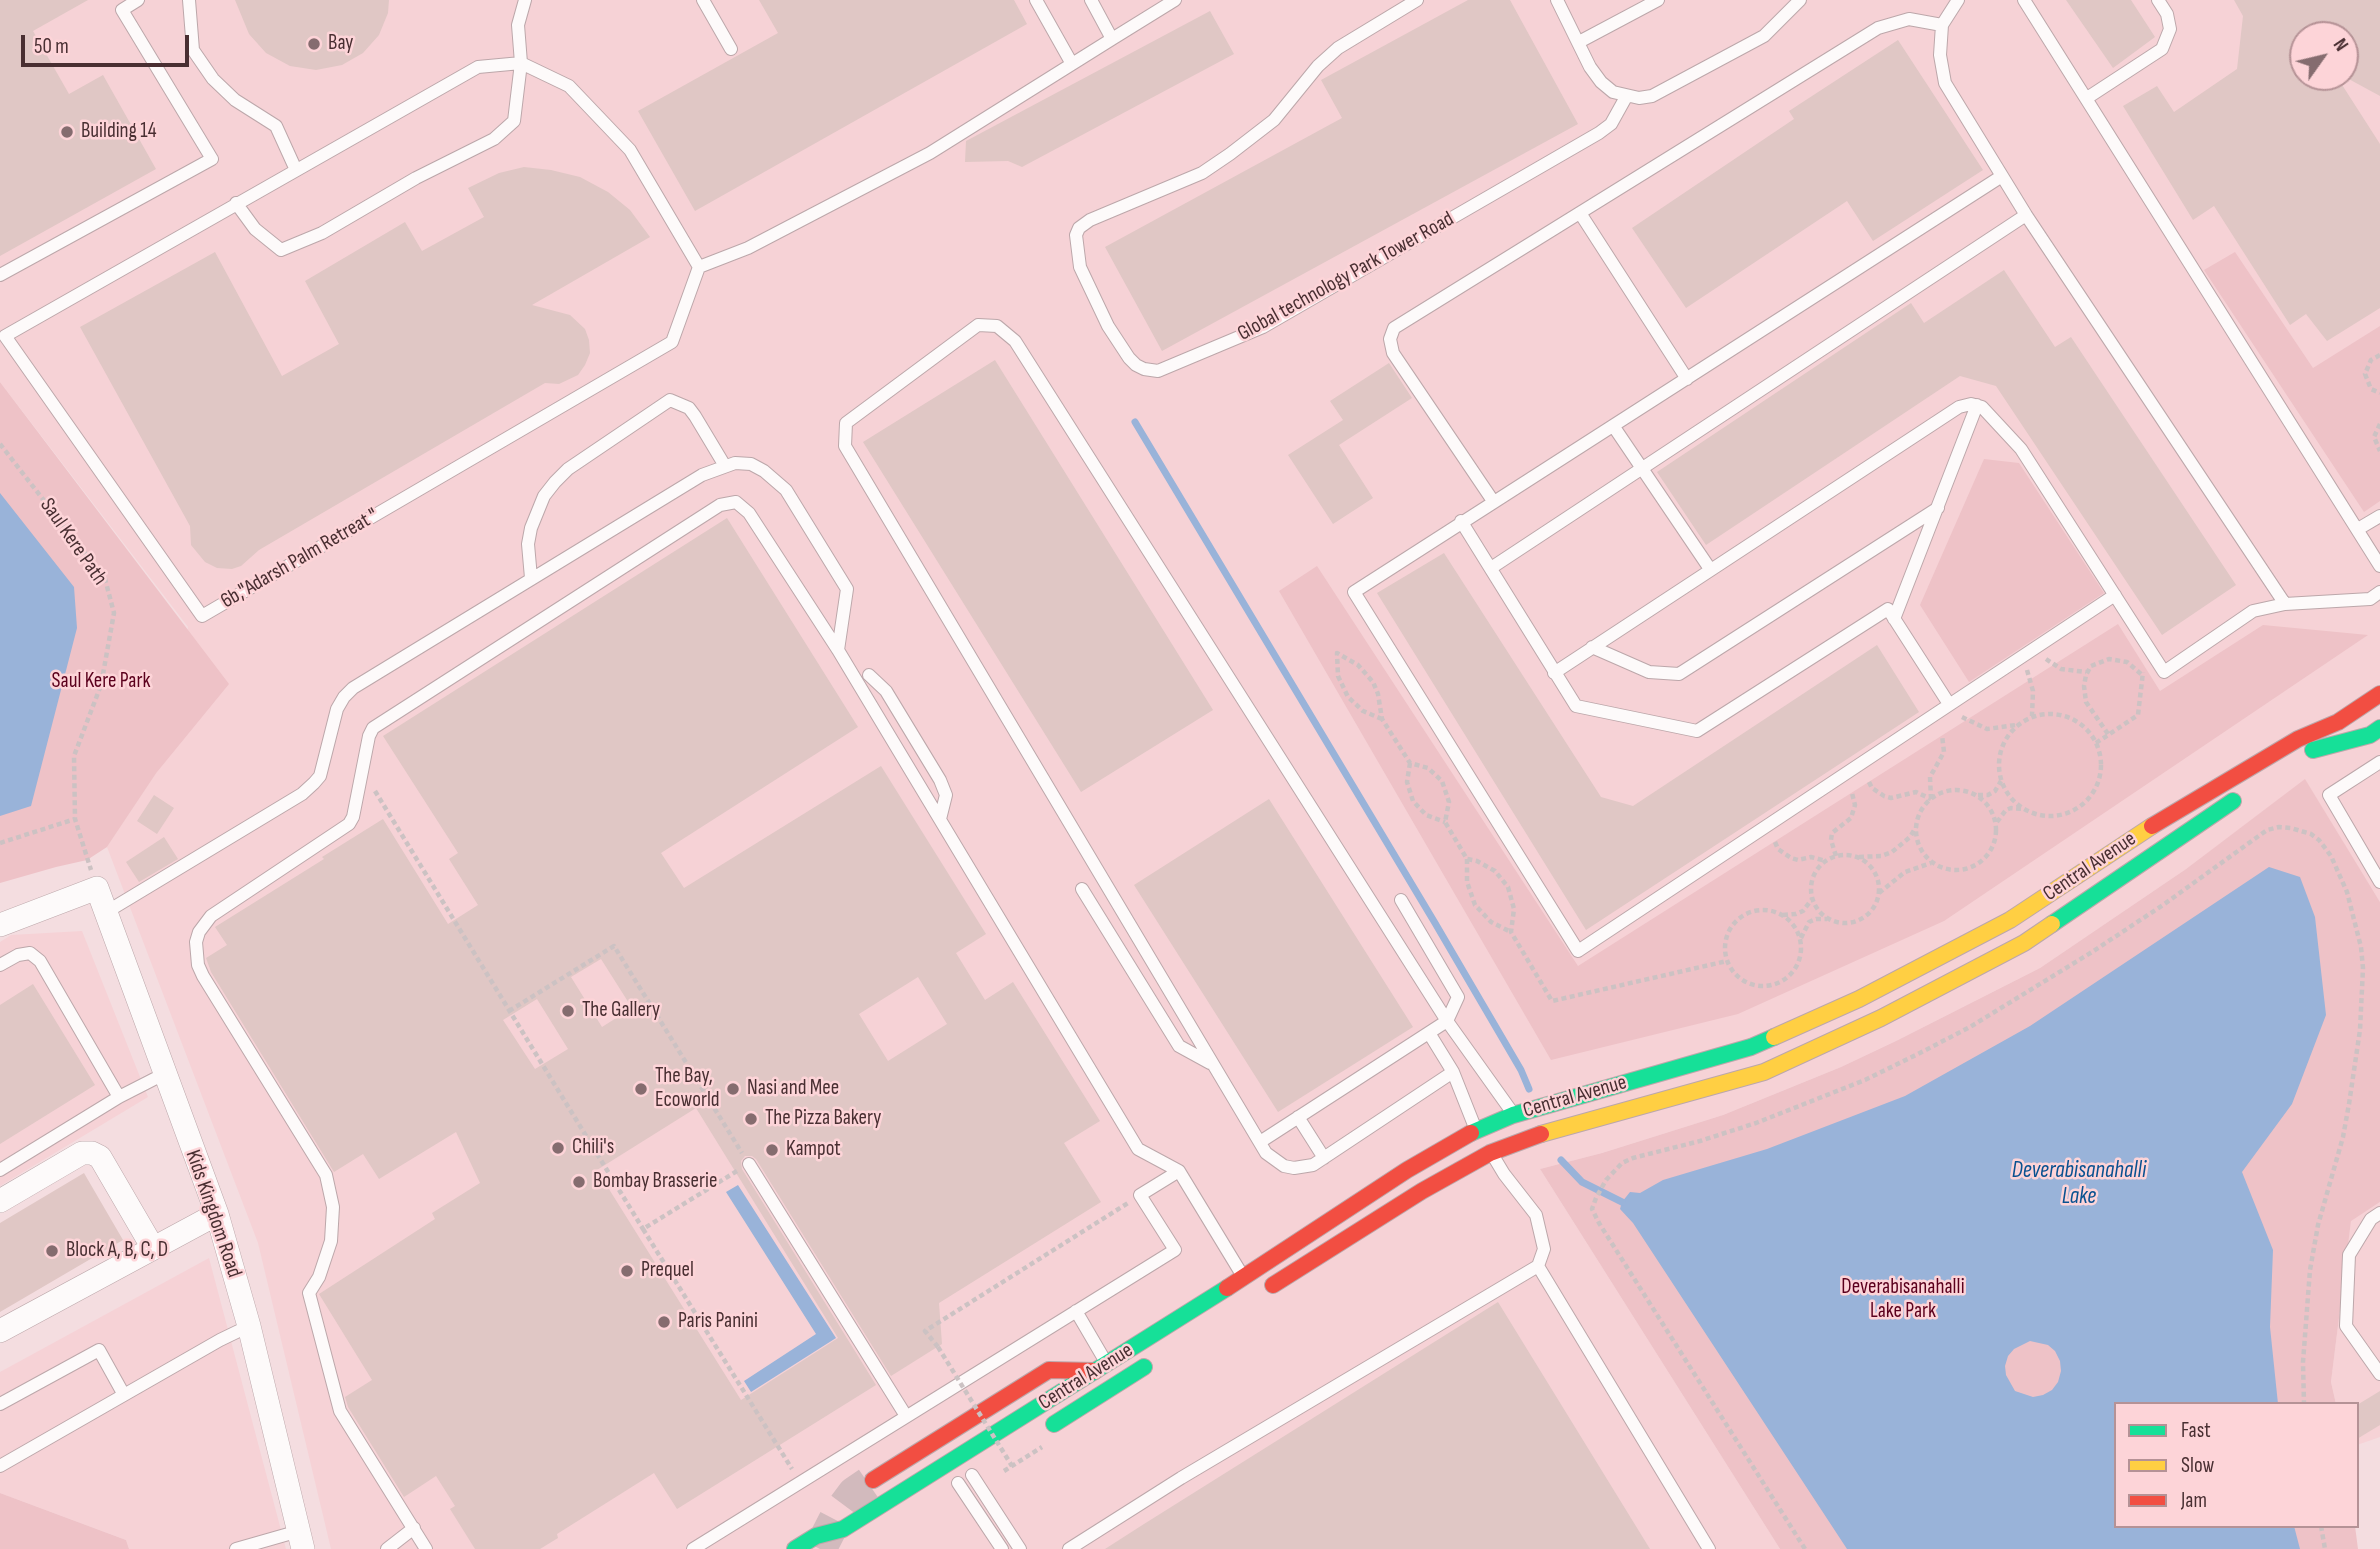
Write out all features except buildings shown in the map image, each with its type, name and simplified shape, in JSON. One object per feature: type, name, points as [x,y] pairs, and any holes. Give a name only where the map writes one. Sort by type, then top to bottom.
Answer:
[{"type":"street","points":[[2301,745],[2337,705],[2380,675]]},
{"type":"street","name":"Central Avenue","points":[[795,1549],[846,1534],[1407,1170],[1476,1130],[1513,1115],[1751,1047],[1859,999],[2010,920],[2159,821],[2301,745],[2380,694]]},
{"type":"street","name":"Central Avenue","points":[[2282,767],[2301,745],[2342,734],[2380,709]]},
{"type":"street","points":[[2301,745],[2370,735],[2380,728]]},
{"type":"street","name":"Central Avenue","points":[[1256,1296],[1422,1191],[1490,1153],[1526,1138],[1764,1072],[1881,1018],[2024,943],[2249,790]]},
{"type":"street","name":"Kids Kingdom Road","points":[[97,888],[108,911],[163,1074],[216,1214],[249,1326],[301,1540]]},
{"type":"street","points":[[0,925],[97,888]]},
{"type":"street","points":[[0,1201],[82,1153],[92,1153],[100,1157],[153,1248]]},
{"type":"street","points":[[0,1331],[216,1214]]},
{"type":"street","name":"Central Avenue","points":[[1041,1432],[1155,1360]]},
{"type":"street","points":[[873,1480],[1049,1370],[1101,1367]]},
{"type":"lane","points":[[0,275],[212,159],[122,10],[138,0]]},
{"type":"lane","points":[[190,0],[193,50],[213,79],[235,100],[276,126],[296,170]]},
{"type":"lane","points":[[236,203],[255,229],[281,250],[322,233],[416,178],[494,139],[514,121],[522,63],[518,25],[525,0]]},
{"type":"lane","points":[[703,0],[731,49]]},
{"type":"lane","points":[[1036,0],[1072,64]]},
{"type":"lane","points":[[1091,0],[1112,39]]},
{"type":"lane","points":[[522,63],[569,86],[630,150],[699,267],[748,248],[930,153],[1175,0]]},
{"type":"lane","name":"Global technology Park Tower Road","points":[[1416,0],[1338,48],[1318,66],[1274,120],[1230,154],[1202,173],[1090,220],[1079,229],[1076,235],[1080,267],[1108,326],[1136,365],[1158,371],[1263,327],[1599,133],[1611,124],[1626,97]]},
{"type":"lane","points":[[1557,0],[1590,67],[1601,82],[1613,92],[1639,98],[1652,96],[1764,36],[1800,0]]},
{"type":"lane","points":[[1578,42],[1658,0]]},
{"type":"lane","points":[[1958,0],[1942,25],[1940,55],[1945,83],[2026,215],[2285,604]]},
{"type":"lane","points":[[2024,0],[2380,566]]},
{"type":"lane","points":[[2087,98],[2161,49],[2169,29],[2167,14],[2158,0]]},
{"type":"lane","points":[[1493,500],[1393,353],[1390,339],[1394,328],[1878,28],[1909,19],[1942,25]]},
{"type":"lane","name":"6b,\"Adarsh Palm Retreat \"","points":[[522,63],[478,67],[3,331],[202,616],[672,342],[699,267]]},
{"type":"lane","points":[[2002,176],[1614,426],[1493,500],[1354,592],[1578,951],[2115,595]]},
{"type":"lane","points":[[1580,214],[1687,379]]},
{"type":"lane","points":[[1491,568],[2026,215]]},
{"type":"lane","points":[[1453,1072],[1313,1165],[1304,1168],[1284,1166],[1266,1153],[845,446],[846,423],[978,325],[997,326],[1015,341],[1447,1021],[1513,1115]]},
{"type":"lane","points":[[531,578],[528,544],[531,528],[544,496],[568,469],[670,400],[689,408],[725,467]]},
{"type":"lane","points":[[1554,673],[1959,407],[1971,404],[1983,407],[2021,449],[2164,672],[2253,611],[2285,604],[2370,598],[2380,592]]},
{"type":"lane","points":[[1894,619],[1977,405]]},
{"type":"lane","points":[[1614,426],[1641,470],[1710,569]]},
{"type":"lane","points":[[108,911],[302,794],[320,776],[337,709],[344,696],[353,688],[702,475],[735,463],[751,464],[786,489],[847,589],[838,650]]},
{"type":"lane","points":[[426,1549],[340,1411],[309,1293],[319,1277],[331,1241],[333,1208],[326,1175],[203,976],[195,954],[198,932],[211,916],[349,824],[353,817],[373,727],[720,505],[736,502],[749,513],[838,650],[1138,1149],[1179,1171],[1244,1278]]},
{"type":"lane","points":[[1592,648],[1649,672],[1679,674],[1938,508]]},
{"type":"lane","points":[[2358,529],[2380,516]]},
{"type":"lane","points":[[1461,522],[1576,706],[1697,731],[1888,610],[1949,704]]},
{"type":"lane","points":[[869,675],[887,691],[940,780],[946,795],[940,819]]},
{"type":"lane","points":[[2380,762],[2329,795],[2380,882]]},
{"type":"lane","points":[[1082,889],[1179,1046],[1210,1063]]},
{"type":"lane","points":[[1260,1142],[1447,1021],[1458,998],[1401,900]]},
{"type":"lane","points":[[0,965],[18,955],[30,953],[40,961],[119,1097]]},
{"type":"lane","points":[[1069,1549],[1181,1478],[1538,1266],[1544,1249],[1536,1215],[1504,1174],[1476,1130],[1453,1072],[1429,1033]]},
{"type":"lane","points":[[0,1170],[119,1097],[163,1074]]},
{"type":"lane","points":[[1298,1117],[1324,1158]]},
{"type":"lane","points":[[749,1164],[906,1416]]},
{"type":"lane","points":[[693,1549],[1175,1250],[1140,1195],[1179,1171]]},
{"type":"lane","points":[[2380,1213],[2371,1219],[2349,1255],[2346,1326],[2380,1374]]},
{"type":"lane","points":[[1538,1266],[1709,1549]]},
{"type":"lane","points":[[1076,1311],[1101,1367]]},
{"type":"lane","points":[[0,1466],[249,1326]]},
{"type":"lane","points":[[0,1404],[99,1350],[124,1395]]},
{"type":"lane","points":[[1002,1549],[965,1479],[1020,1549]]},
{"type":"lane","points":[[387,1549],[414,1528]]},
{"type":"lane","points":[[236,1549],[301,1540]]},
{"type":"path","points":[[2380,355],[2366,366],[2365,374],[2371,388],[2380,393]]},
{"type":"path","points":[[2380,424],[2374,437],[2380,451]]},
{"type":"path","name":"Saul Kere Path","points":[[0,444],[105,579],[114,613],[101,685],[74,756],[75,819],[97,888]]},
{"type":"path","points":[[2036,646],[2051,663],[2061,669],[2087,672]]},
{"type":"path","points":[[1337,653],[1338,676],[1348,697],[1363,711],[1382,719]]},
{"type":"path","points":[[2019,657],[2033,691],[2032,717]]},
{"type":"path","points":[[2096,743],[2138,715],[2141,674],[2135,667],[2118,659],[2099,661],[2091,666],[2084,686],[2086,702],[2108,734]]},
{"type":"path","points":[[2141,674],[2158,662]]},
{"type":"path","points":[[1916,827],[1920,846],[1932,862],[1951,870],[1961,870],[1979,863],[1992,848],[2000,815],[2006,810],[2017,807],[2034,814],[2059,816],[2081,806],[2090,798],[2101,775],[2102,763],[2096,743],[2087,729],[2065,715],[2052,713],[2032,717],[2017,725],[1997,729],[1977,726],[1957,713],[1949,704]]},
{"type":"path","points":[[2017,725],[2002,746],[1999,769],[2006,792],[2024,809]]},
{"type":"path","points":[[1931,799],[1930,777],[1944,752],[1942,735]]},
{"type":"path","points":[[1410,763],[1407,782],[1413,801],[1426,815],[1445,822]]},
{"type":"path","points":[[362,771],[800,1482]]},
{"type":"path","points":[[1858,857],[1875,872],[1879,893],[1877,903],[1862,919],[1841,923],[1816,919],[1809,922],[1801,934],[1799,963],[1785,980],[1775,985],[1754,986],[1735,975],[1725,956],[1724,944],[1732,924],[1750,911],[1772,911],[1789,916],[1803,911],[1812,898],[1813,878],[1818,868],[1826,861],[1836,856],[1858,857],[1869,858],[1892,852],[1910,837],[1918,816],[1931,799],[1952,790],[1988,794],[1995,791],[2001,781]]},
{"type":"path","points":[[1869,782],[1872,788],[1891,798],[1916,792],[1931,799]]},
{"type":"path","points":[[1836,856],[1832,834],[1851,818],[1855,805],[1852,793]]},
{"type":"path","points":[[1973,794],[1990,809],[1996,828]]},
{"type":"path","points":[[0,843],[75,819]]},
{"type":"path","points":[[1805,1549],[1599,1223],[1592,1209],[1606,1180],[1622,1163],[1633,1158],[1756,1123],[1865,1080],[1970,1027],[2163,905],[2267,830],[2279,827],[2301,830],[2319,840],[2340,873],[2361,947],[2363,989],[2355,1071],[2343,1137],[2329,1181],[2309,1270],[2303,1362],[2304,1402]]},
{"type":"path","points":[[1775,842],[1784,855],[1791,858],[1798,860],[1811,857],[1826,861]]},
{"type":"path","points":[[1467,859],[1467,883],[1475,905],[1490,922],[1511,932]]},
{"type":"path","points":[[1879,893],[1905,872],[1932,862]]},
{"type":"path","points":[[1812,898],[1823,914],[1831,920]]},
{"type":"path","points":[[1782,915],[1797,930],[1801,941]]},
{"type":"path","points":[[509,1011],[614,946],[749,1164],[643,1229]]},
{"type":"path","points":[[1004,1471],[1012,1466],[938,1347],[925,1331],[1140,1195]]},
{"type":"path","points":[[2321,1528],[2325,1549]]},
{"type":"shaded area","points":[[0,0],[2380,0],[2380,902],[2305,780],[2186,869],[2040,968],[1841,1067],[1723,1115],[1602,1153],[1540,1169],[1780,1549],[331,1549],[258,1243],[107,847],[157,772],[188,627],[0,382]]},
{"type":"shaded area","points":[[82,931],[148,1097],[0,1186],[0,942],[11,935]]},
{"type":"shaded area","points":[[2380,1202],[2380,1437],[2359,1444],[2359,1402],[2336,1402],[2331,1382],[2351,1220]]},
{"type":"shaded area","points":[[209,1258],[286,1549],[129,1549],[126,1540],[0,1493],[0,1372]]},
{"type":"green space","points":[[2235,252],[2313,368],[2380,326],[2380,501],[2364,512],[2204,270]]},
{"type":"green space","name":"Saul Kere Park","points":[[0,382],[229,684],[157,772],[107,847],[87,860],[0,883]]},
{"type":"green space","points":[[1984,459],[2019,463],[2104,593],[1969,682],[1920,605]]},
{"type":"green space","points":[[1317,566],[1578,966],[2118,624],[2160,691],[2263,625],[2368,635],[1944,921],[1738,1014],[1551,1060],[1279,591]]},
{"type":"green space","name":"Deverabisanahalli Lake","points":[[2305,779],[2380,902],[2380,1202],[2351,1221],[2331,1382],[2336,1402],[2114,1402],[2114,1528],[2355,1528],[2358,1549],[1780,1549],[1540,1169],[1602,1153],[1723,1115],[1841,1067],[2040,968],[2186,869]]},
{"type":"green space","points":[[0,1493],[126,1540],[129,1549],[0,1549]]},
{"type":"water","points":[[0,493],[74,587],[77,628],[31,806],[0,816]]},
{"type":"water","name":"Deverabisanahalli Lake","points":[[2269,867],[2300,877],[2315,917],[2326,1015],[2292,1104],[2242,1172],[2273,1250],[2270,1327],[2278,1402],[2114,1402],[2114,1528],[2295,1528],[2300,1549],[1847,1549],[1633,1223],[1620,1209],[1630,1192],[1640,1193],[1663,1180],[1767,1149],[1905,1096],[2030,1026]],"holes":[[[2030,1341],[2048,1345],[2055,1351],[2061,1371],[2052,1390],[2033,1397],[2015,1391],[2006,1375],[2005,1366],[2014,1349]]]},
{"type":"water","points":[[738,1185],[836,1338],[751,1392],[744,1381],[816,1334],[726,1192]]},
{"type":"waterway","points":[[1135,422],[1435,923],[1521,1070],[1529,1089]]},
{"type":"waterway","points":[[1561,1160],[1582,1182],[1622,1202]]},
{"type":"tunnel","points":[[820,1549],[837,1516],[854,1493],[873,1480]]},
{"type":"traffic: fast","points":[[2313,750],[2370,735],[2380,728]]},
{"type":"traffic: fast","points":[[2052,924],[2233,801]]},
{"type":"traffic: fast","points":[[1471,1133],[1513,1115],[1751,1047],[1774,1037]]},
{"type":"traffic: fast","points":[[795,1549],[816,1536],[843,1529],[1227,1288]]},
{"type":"traffic: fast","points":[[1054,1424],[1144,1367]]},
{"type":"traffic: slow","points":[[1774,1037],[1859,999],[2010,920],[2152,826]]},
{"type":"traffic: slow","points":[[1541,1134],[1764,1072],[1881,1018],[2024,943],[2052,924]]},
{"type":"traffic: jam","points":[[2152,826],[2298,739],[2338,722],[2380,694]]},
{"type":"traffic: jam","points":[[1227,1288],[1407,1170],[1471,1133]]},
{"type":"traffic: jam","points":[[1273,1285],[1422,1191],[1490,1153],[1541,1134]]},
{"type":"traffic: jam","points":[[873,1480],[1049,1370],[1095,1371]]},
{"type":"place","name":"Bay","points":[[314,44]]},
{"type":"place","name":"Building 14","points":[[67,132]]},
{"type":"place","name":"The Gallery","points":[[568,1011]]},
{"type":"place","name":"The Bay, Ecoworld","points":[[641,1089]]},
{"type":"place","name":"Nasi and Mee","points":[[733,1089]]},
{"type":"place","name":"The Pizza Bakery","points":[[751,1119]]},
{"type":"place","name":"Chili's","points":[[558,1148]]},
{"type":"place","name":"Kampot","points":[[772,1150]]},
{"type":"place","name":"Bombay Brasserie","points":[[579,1182]]},
{"type":"place","name":"Block A, B, C, D","points":[[52,1251]]},
{"type":"place","name":"Prequel","points":[[627,1271]]},
{"type":"place","name":"Paris Panini","points":[[664,1322]]},
{"type":"park label","name":"Deverabisanahalli Lake Park","points":[[1903,1300]]}]
